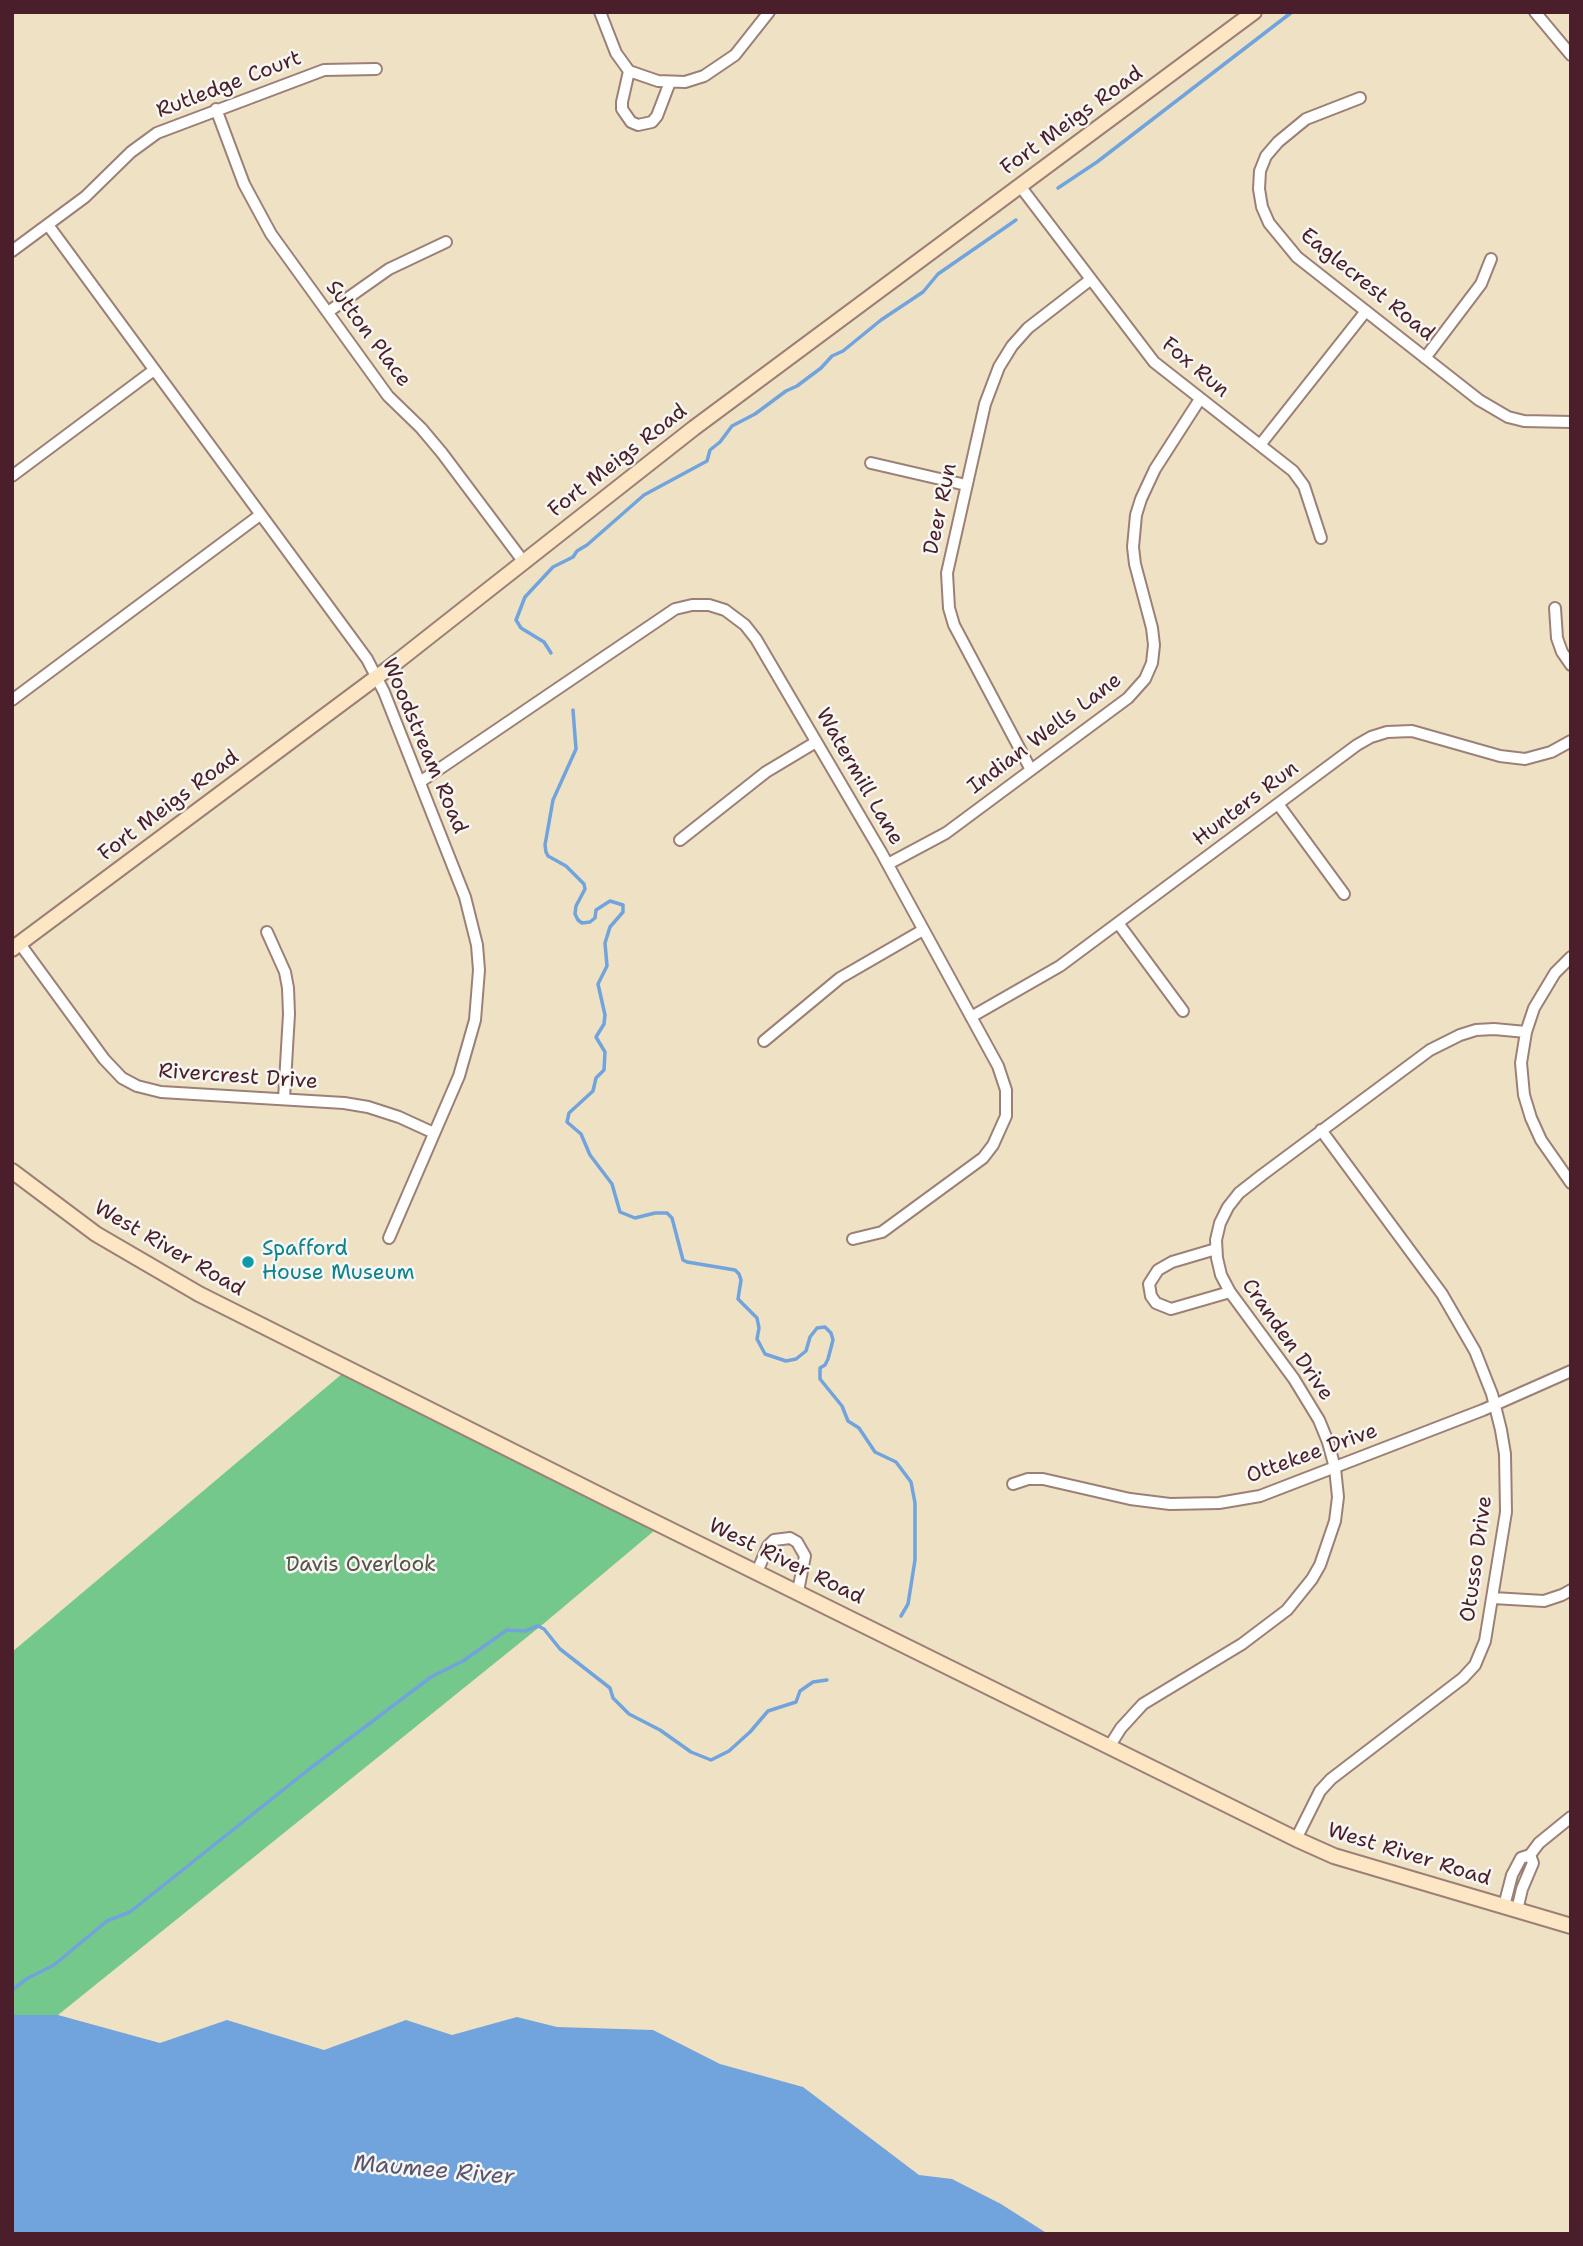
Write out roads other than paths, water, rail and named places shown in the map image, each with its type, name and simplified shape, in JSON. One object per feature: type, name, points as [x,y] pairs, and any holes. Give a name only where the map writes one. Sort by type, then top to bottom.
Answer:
[{"type":"main road","name":"Fort Meigs Road","points":[[16,947],[377,677],[694,428],[1254,12]]},
{"type":"main road","name":"West River Road","points":[[12,1171],[96,1234],[199,1294],[1296,1839],[1334,1856],[1571,1926]]},
{"type":"street","points":[[600,12],[608,38],[629,71],[658,81],[670,82],[685,82],[719,68],[735,55],[769,12]]},
{"type":"street","points":[[1535,12],[1571,55]]},
{"type":"street","name":"Rutledge Court","points":[[12,251],[104,180],[144,141],[172,126],[324,69],[376,69]]},
{"type":"street","points":[[629,71],[622,109],[631,122],[638,125],[657,117],[670,82]]},
{"type":"street","name":"Eaglecrest Road","points":[[1360,98],[1306,119],[1278,142],[1266,156],[1259,189],[1265,215],[1297,257],[1479,400],[1508,417],[1541,424],[1571,422]]},
{"type":"street","name":"Sutton Place","points":[[216,109],[254,206],[271,234],[388,396],[442,453],[523,561]]},
{"type":"street","name":"Fox Run","points":[[1020,186],[1154,362],[1299,478],[1321,538]]},
{"type":"street","name":"Woodstream Road","points":[[48,225],[367,659],[377,677],[465,897],[477,946],[479,970],[477,1008],[470,1045],[389,1238]]},
{"type":"street","points":[[328,312],[389,269],[446,242]]},
{"type":"street","points":[[1425,358],[1481,284],[1491,260]]},
{"type":"street","name":"Deer Run","points":[[1031,770],[954,625],[949,608],[947,573],[985,404],[999,367],[1028,328],[1090,280]]},
{"type":"street","points":[[1261,445],[1366,311]]},
{"type":"street","points":[[12,476],[154,370]]},
{"type":"street","name":"Indian Wells Lane","points":[[888,864],[946,833],[1128,698],[1140,686],[1149,671],[1153,637],[1135,564],[1136,515],[1155,469],[1200,399]]},
{"type":"street","points":[[871,463],[966,485]]},
{"type":"street","points":[[12,700],[260,515]]},
{"type":"street","name":"Watermill Lane","points":[[420,782],[675,609],[692,605],[717,607],[732,614],[745,625],[888,864],[998,1066],[1006,1090],[1006,1116],[993,1145],[983,1158],[882,1232],[853,1239]]},
{"type":"street","points":[[1555,608],[1557,638],[1571,665]]},
{"type":"street","name":"Hunters Run","points":[[971,1017],[1060,966],[1357,745],[1387,732],[1412,731],[1516,759],[1543,755],[1571,741]]},
{"type":"street","points":[[680,840],[757,779],[816,742]]},
{"type":"street","points":[[1278,803],[1344,894]]},
{"type":"street","points":[[1118,923],[1183,1011]]},
{"type":"street","points":[[764,1041],[839,978],[923,930]]},
{"type":"street","points":[[267,932],[285,972],[288,988],[284,1099]]},
{"type":"street","name":"Rivercrest Drive","points":[[16,947],[104,1059],[129,1083],[162,1092],[368,1107],[434,1133]]},
{"type":"street","points":[[1571,957],[1545,986],[1534,1008],[1522,1055],[1522,1079],[1531,1118],[1541,1140],[1571,1183]]},
{"type":"street","name":"Cranden Drive","points":[[1109,1747],[1121,1728],[1143,1704],[1269,1626],[1298,1598],[1320,1566],[1332,1536],[1338,1497],[1335,1468],[1328,1442],[1294,1378],[1230,1292],[1221,1275],[1216,1250],[1220,1223],[1233,1200],[1262,1174],[1402,1069],[1445,1041],[1476,1030],[1526,1032]]},
{"type":"street","name":"Otusso Drive","points":[[1296,1839],[1320,1791],[1333,1777],[1469,1672],[1483,1649],[1502,1545],[1507,1487],[1505,1454],[1495,1404],[1475,1351],[1460,1322],[1321,1130]]},
{"type":"street","points":[[1216,1250],[1172,1262],[1157,1270],[1149,1284],[1151,1296],[1156,1303],[1171,1309],[1230,1292]]},
{"type":"street","name":"Ottekee Drive","points":[[1013,1484],[1028,1479],[1043,1479],[1130,1499],[1194,1505],[1260,1496],[1495,1404],[1571,1371]]},
{"type":"street","points":[[757,1572],[768,1546],[774,1540],[790,1538],[797,1542],[805,1556],[798,1591]]},
{"type":"street","points":[[1493,1598],[1544,1601],[1571,1590]]},
{"type":"street","points":[[1510,1908],[1533,1863],[1530,1856],[1539,1843],[1571,1817]]},
{"type":"water","name":"Maumee River","points":[[12,2015],[58,2015],[160,2043],[227,2020],[324,2050],[406,2020],[452,2035],[517,2017],[557,2027],[653,2030],[720,2064],[803,2087],[919,2175],[952,2179],[1001,2204],[1048,2234],[12,2234]]},
{"type":"waterway","points":[[1058,188],[1097,162],[1292,12]]},
{"type":"waterway","points":[[551,653],[544,642],[521,628],[516,620],[525,597],[553,567],[573,557],[644,495],[707,461],[710,450],[732,426],[797,386],[832,356],[843,351],[881,320],[923,292],[938,274],[1016,220]]},
{"type":"waterway","points":[[573,710],[576,749],[553,800],[546,852],[548,856],[566,866],[584,884],[585,889],[576,906],[575,914],[578,920],[582,923],[590,922],[595,918],[596,910],[610,901],[623,905],[623,912],[610,927],[605,943],[607,966],[598,984],[605,1015],[604,1024],[596,1037],[605,1052],[604,1070],[596,1078],[593,1091],[569,1113],[567,1122],[581,1134],[590,1155],[612,1184],[620,1212],[635,1218],[667,1213],[672,1218],[683,1260],[735,1270],[739,1274],[741,1280],[738,1299],[757,1318],[757,1339],[765,1354],[786,1361],[796,1359],[806,1351],[810,1337],[817,1328],[825,1327],[831,1333],[833,1340],[828,1359],[820,1368],[820,1379],[842,1406],[848,1421],[859,1428],[875,1452],[896,1462],[911,1482],[915,1503],[915,1560],[908,1604],[901,1616]]},
{"type":"waterway","points":[[12,1990],[28,1978],[54,1965],[107,1921],[130,1912],[308,1770],[431,1677],[463,1661],[507,1630],[525,1631],[538,1626],[544,1629],[560,1649],[610,1688],[613,1698],[629,1714],[660,1730],[691,1752],[711,1760],[729,1751],[768,1711],[796,1702],[800,1691],[813,1682],[827,1680]]},
{"type":"place","name":"Spafford House Museum","points":[[248,1262]]},
{"type":"park label","name":"Davis Overlook","points":[[361,1566]]}]
